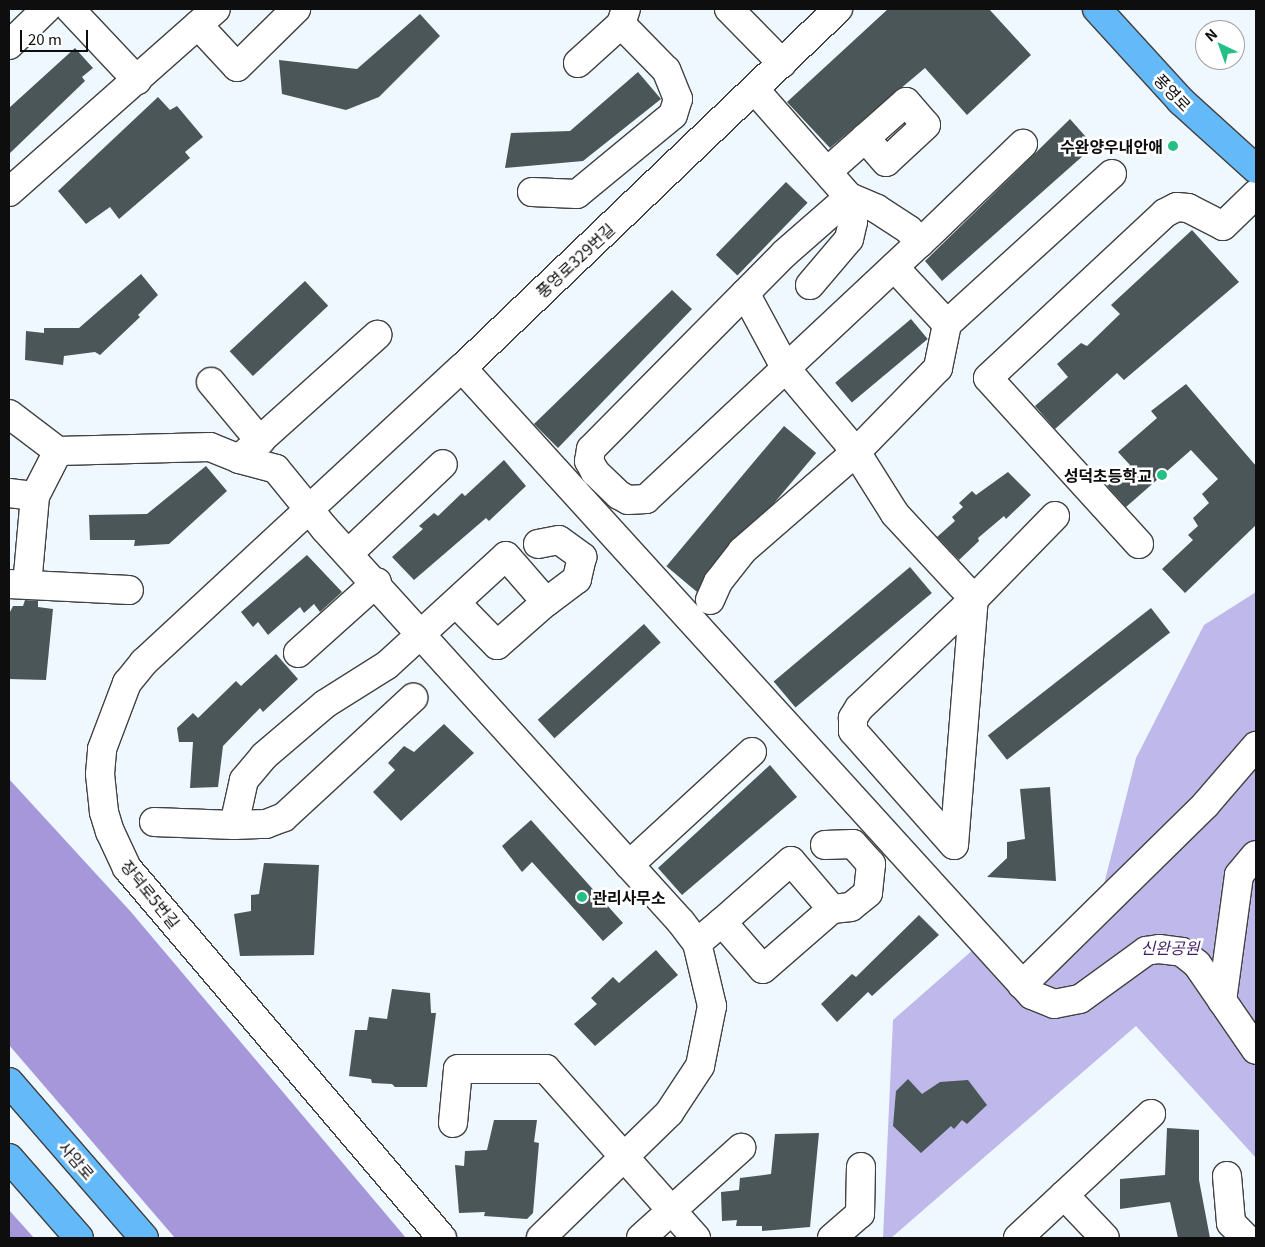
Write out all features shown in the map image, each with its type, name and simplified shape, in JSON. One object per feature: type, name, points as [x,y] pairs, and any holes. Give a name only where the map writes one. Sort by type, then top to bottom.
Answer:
[{"type":"main road","name":"풍영로","points":[[1097,9],[1181,101],[1256,169]]},
{"type":"main road","name":"사암로","points":[[9,1082],[144,1238]]},
{"type":"main road","points":[[9,1158],[78,1238]]},
{"type":"street","points":[[9,45],[46,9]]},
{"type":"street","points":[[70,9],[137,80]]},
{"type":"street","points":[[9,192],[207,17],[236,67],[296,9]]},
{"type":"street","points":[[729,9],[782,63]]},
{"type":"street","name":"풍영로329번길","points":[[310,510],[755,90],[838,9]]},
{"type":"street","points":[[532,192],[578,194],[673,114],[678,99],[666,70],[624,16],[578,63]]},
{"type":"street","points":[[755,90],[828,170],[847,199],[853,222],[849,239],[810,285]]},
{"type":"street","points":[[828,170],[865,138]]},
{"type":"street","points":[[847,199],[745,293],[592,448],[589,461],[619,495],[628,500],[646,500],[1023,144]]},
{"type":"street","points":[[710,600],[718,582],[742,552],[856,452],[938,368],[946,324],[1112,174]]},
{"type":"street","points":[[1139,544],[988,378],[1165,213],[1177,207],[1188,208],[1223,226],[1256,194]]},
{"type":"street","points":[[847,199],[877,209],[909,230],[920,243]]},
{"type":"street","points":[[894,267],[946,324]]},
{"type":"street","points":[[745,293],[786,369],[856,452],[895,514],[974,599],[954,845],[853,731],[853,718],[859,708],[974,599],[1055,516]]},
{"type":"street","points":[[239,460],[377,336]]},
{"type":"street","points":[[462,368],[1032,995],[1054,1004],[1080,999],[1146,952],[1159,949],[1182,952],[1196,964],[1256,1050]]},
{"type":"street","points":[[211,382],[260,441]]},
{"type":"street","points":[[9,414],[58,451],[210,447],[239,460],[276,469],[310,510],[377,582],[697,943],[712,1006],[700,1066],[669,1113],[541,1238]]},
{"type":"street","points":[[58,451],[22,495],[18,584],[129,590]]},
{"type":"street","points":[[349,553],[443,464]]},
{"type":"street","name":"장덕로5번길","points":[[310,510],[144,662],[127,683],[102,749],[100,774],[104,812],[110,832],[127,868],[442,1238]]},
{"type":"street","points":[[456,603],[497,645],[546,602],[577,579],[582,557],[559,540],[538,544]]},
{"type":"street","points":[[234,825],[244,780],[250,770],[325,704],[371,677],[422,634],[506,556],[546,602]]},
{"type":"street","points":[[298,653],[377,582]]},
{"type":"street","points":[[154,822],[234,825],[266,824],[284,817],[413,698]]},
{"type":"street","points":[[1022,985],[1206,804],[1256,746]]},
{"type":"street","points":[[629,865],[752,752]]},
{"type":"street","points":[[722,922],[763,969],[832,909],[851,907],[868,893],[871,864],[853,844],[825,845]]},
{"type":"street","points":[[1222,1001],[1239,875],[1256,855]]},
{"type":"street","points":[[697,943],[791,861],[832,909]]},
{"type":"street","points":[[452,1123],[458,1069],[546,1069],[696,1238]]},
{"type":"street","points":[[1018,1238],[1151,1114]]},
{"type":"street","points":[[641,1238],[741,1148]]},
{"type":"street","points":[[832,1238],[860,1214],[861,1167]]},
{"type":"street","points":[[1227,1176],[1231,1223],[1246,1238]]},
{"type":"street","points":[[1064,1195],[1104,1238]]},
{"type":"green space","name":"신완공원","points":[[1256,592],[1256,1158],[1136,1026],[891,1238],[883,1238],[893,1020],[974,949],[1019,967],[1077,925],[1101,896],[1136,758],[1204,625]]},
{"type":"shaded area","points":[[9,779],[131,912],[406,1238],[175,1238],[9,1045]]},
{"type":"shaded area","points":[[9,1210],[34,1238],[9,1238]]},
{"type":"building","points":[[888,9],[989,9],[1031,55],[967,115],[925,68],[830,148],[787,102]]},
{"type":"building","points":[[420,14],[440,36],[379,97],[346,110],[282,94],[279,60],[357,69]]},
{"type":"building","points":[[75,48],[93,68],[82,77],[85,81],[9,154],[9,108]]},
{"type":"building","points":[[638,72],[661,99],[583,161],[505,168],[511,133],[570,131]]},
{"type":"building","points":[[158,97],[170,110],[177,106],[203,137],[185,152],[190,158],[119,219],[110,207],[86,224],[58,191]]},
{"type":"building","points":[[1070,119],[1094,146],[942,281],[925,261]]},
{"type":"building","points":[[786,182],[808,203],[737,275],[716,255]]},
{"type":"building","points":[[1192,230],[1239,282],[1124,380],[1117,373],[1055,429],[1035,406],[1068,377],[1057,364],[1081,343],[1087,346],[1120,314],[1111,305]]},
{"type":"building","points":[[141,274],[158,295],[138,315],[140,317],[100,355],[95,352],[64,356],[63,365],[25,360],[26,331],[44,333],[44,328],[79,328]]},
{"type":"building","points":[[305,281],[328,306],[253,376],[230,351]]},
{"type":"building","points":[[672,290],[692,309],[558,448],[534,424]]},
{"type":"building","points":[[911,319],[928,339],[852,403],[835,383]]},
{"type":"building","points":[[1186,384],[1256,466],[1256,525],[1185,593],[1162,569],[1193,540],[1188,535],[1198,526],[1193,518],[1209,503],[1202,494],[1218,479],[1191,450],[1126,507],[1107,486],[1130,465],[1118,452],[1157,418],[1151,411]]},
{"type":"building","points":[[784,426],[816,453],[699,593],[666,566]]},
{"type":"building","points":[[504,460],[526,486],[489,521],[486,518],[414,580],[392,557],[423,529],[419,526],[434,513],[438,516],[462,493],[465,496]]},
{"type":"building","points":[[206,466],[227,491],[169,544],[134,546],[135,540],[90,540],[89,515],[147,514]]},
{"type":"building","points":[[1008,472],[1031,495],[1006,519],[1004,516],[978,538],[979,541],[959,560],[937,537],[955,521],[952,517],[963,507],[959,503],[972,491],[976,495]]},
{"type":"building","points":[[307,555],[342,592],[320,612],[314,604],[304,613],[300,607],[268,635],[258,622],[253,627],[241,612]]},
{"type":"building","points":[[910,567],[932,593],[795,707],[774,681]]},
{"type":"building","points":[[25,600],[38,601],[38,607],[53,609],[46,680],[9,679],[9,614],[13,606],[23,606]]},
{"type":"building","points":[[1151,608],[1170,632],[1007,760],[988,735]]},
{"type":"building","points":[[644,624],[661,643],[554,738],[538,720]]},
{"type":"building","points":[[276,654],[298,679],[263,712],[260,708],[223,746],[218,787],[190,788],[193,742],[179,742],[177,728],[193,713],[198,718],[236,681],[241,686]]},
{"type":"building","points":[[444,724],[474,753],[401,821],[373,792],[395,770],[388,763],[404,746],[414,752]]},
{"type":"building","points":[[770,765],[797,797],[682,895],[658,868]]},
{"type":"building","points":[[1050,787],[1056,881],[987,877],[1007,858],[1007,842],[1025,839],[1020,789]]},
{"type":"building","name":"관리사무소","points":[[531,820],[623,923],[603,941],[532,862],[522,872],[502,846]]},
{"type":"building","points":[[264,863],[319,865],[314,955],[240,956],[234,914],[251,911],[251,895],[259,894]]},
{"type":"building","points":[[919,915],[939,935],[872,996],[868,992],[837,1022],[821,1004],[852,974],[856,977]]},
{"type":"building","points":[[656,950],[678,975],[595,1046],[574,1024],[597,1004],[591,998],[613,977],[619,983]]},
{"type":"building","points":[[392,989],[430,993],[431,1013],[436,1013],[427,1087],[395,1087],[392,1084],[372,1083],[371,1079],[349,1076],[355,1030],[367,1030],[369,1017],[387,1019]]},
{"type":"building","points":[[908,1079],[922,1094],[940,1082],[968,1080],[987,1105],[967,1124],[962,1120],[954,1129],[951,1126],[921,1153],[893,1126],[896,1091]]},
{"type":"building","points":[[494,1120],[537,1120],[534,1142],[539,1143],[533,1213],[527,1219],[484,1216],[485,1212],[459,1213],[455,1165],[464,1166],[465,1151],[487,1150]]},
{"type":"building","points":[[1167,1128],[1199,1130],[1199,1180],[1210,1238],[1178,1238],[1170,1202],[1120,1209],[1120,1179],[1165,1175]]},
{"type":"building","points":[[819,1133],[810,1227],[762,1231],[762,1226],[736,1226],[737,1220],[722,1221],[721,1192],[739,1190],[740,1178],[771,1174],[775,1134]]},
{"type":"place","name":"수완양우내안애","points":[[1173,146]]},
{"type":"place","name":"성덕초등학교","points":[[1162,475]]},
{"type":"place","name":"관리사무소","points":[[582,897]]}]
